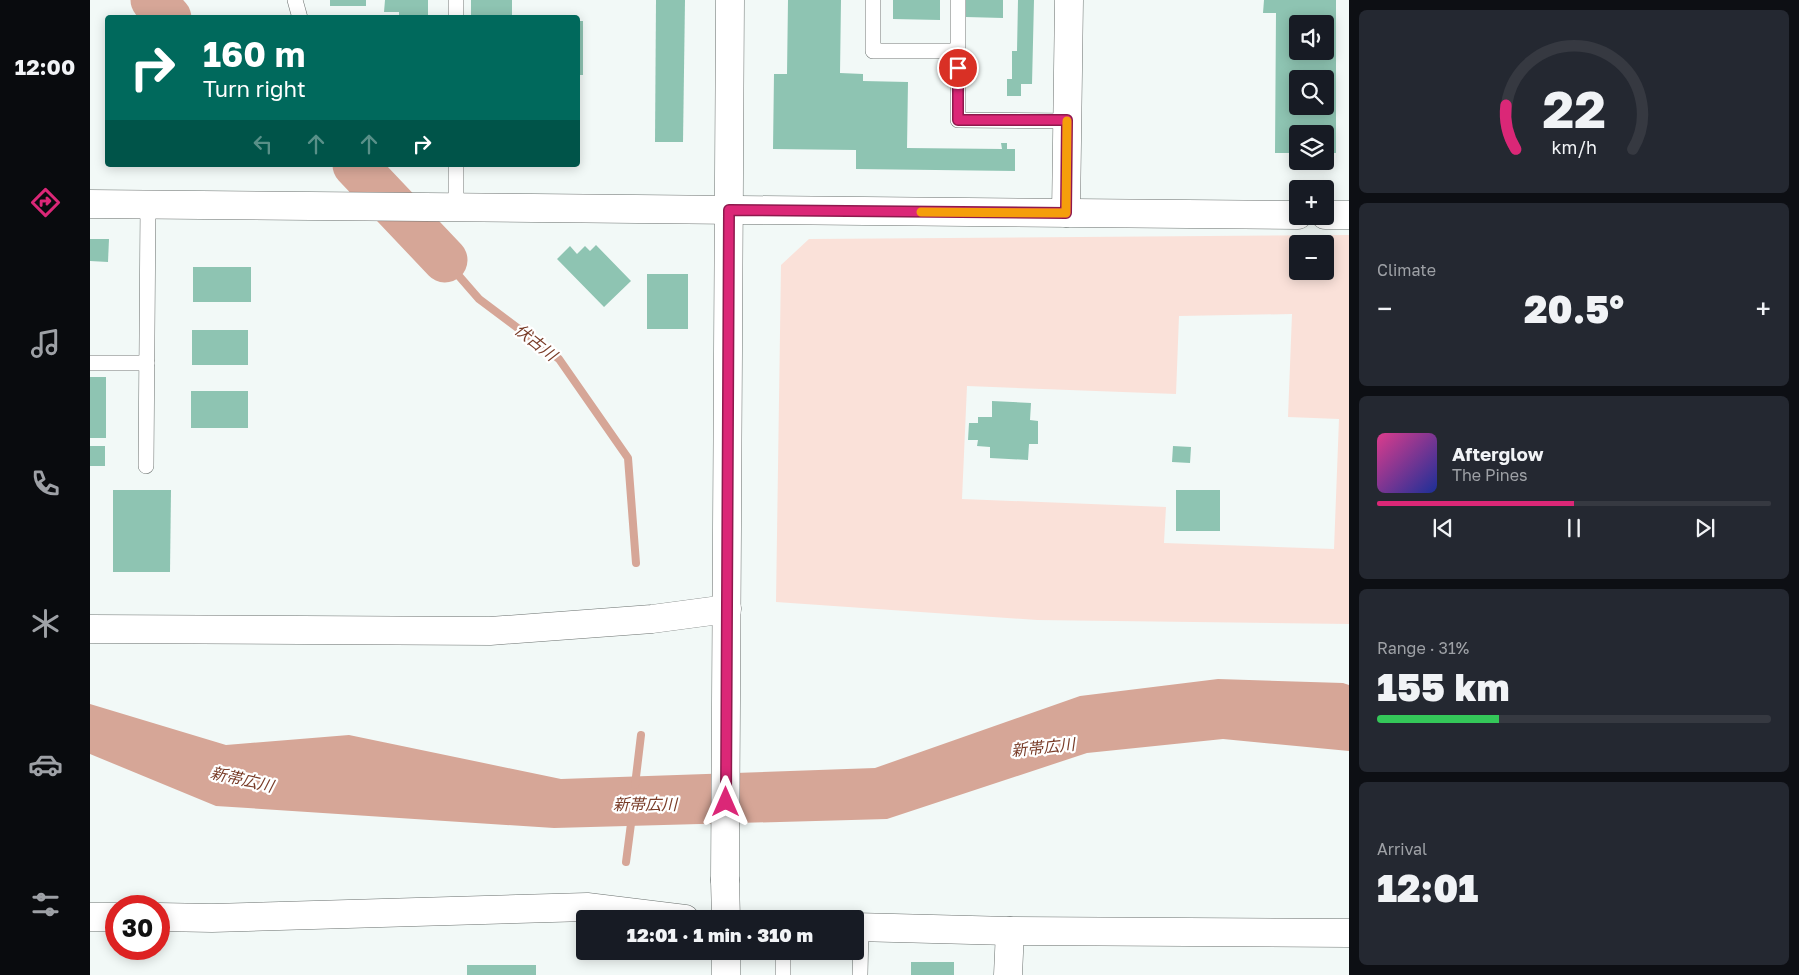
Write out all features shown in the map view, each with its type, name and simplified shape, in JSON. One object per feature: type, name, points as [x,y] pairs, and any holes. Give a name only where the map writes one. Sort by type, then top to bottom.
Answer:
[{"type":"street","points":[[726,910],[730,0]]},
{"type":"street","points":[[1066,213],[1069,0]]},
{"type":"street","points":[[90,204],[1289,214]]},
{"type":"street","points":[[1334,215],[1349,215]]},
{"type":"street","points":[[90,629],[490,631],[652,619],[727,609]]},
{"type":"street","points":[[170,917],[212,918],[586,907],[611,910]]},
{"type":"street","points":[[90,916],[105,917]]},
{"type":"street","points":[[864,927],[1010,931],[1349,933]]},
{"type":"street","points":[[1008,975],[1010,931]]},
{"type":"street","points":[[726,960],[726,975]]},
{"type":"lane","points":[[295,0],[299,15]]},
{"type":"lane","points":[[456,0],[456,15]]},
{"type":"lane","points":[[873,0],[873,51],[958,51]]},
{"type":"lane","points":[[958,0],[958,120],[1067,120]]},
{"type":"lane","points":[[452,208],[456,167]]},
{"type":"lane","points":[[146,466],[148,205]]},
{"type":"lane","points":[[90,363],[147,363]]},
{"type":"lane","points":[[783,960],[783,975]]},
{"type":"lane","points":[[859,960],[860,975]]},
{"type":"shaded area","points":[[1289,235],[1289,280],[1334,280],[1334,235],[1349,235],[1349,624],[1037,620],[776,602],[781,265],[809,239]],"holes":[[[1292,314],[1288,417],[1339,419],[1334,549],[1164,543],[1166,507],[962,499],[967,386],[1176,394],[1179,316]]]},
{"type":"water","name":"新帯広川","points":[[1218,679],[1343,683],[1349,685],[1349,751],[1223,739],[1087,753],[887,819],[554,828],[216,806],[90,754],[90,704],[226,745],[349,735],[561,779],[875,768],[1080,696]]},
{"type":"building","points":[[330,0],[366,0],[366,6],[330,6]]},
{"type":"building","points":[[385,0],[428,0],[428,15],[399,15],[399,12],[384,12]]},
{"type":"building","points":[[471,0],[512,0],[512,15],[471,15]]},
{"type":"building","points":[[656,0],[685,0],[683,142],[655,142]]},
{"type":"building","points":[[788,0],[841,0],[840,73],[863,74],[863,81],[908,82],[907,148],[1002,149],[1001,143],[1007,143],[1007,149],[1015,149],[1015,171],[856,169],[856,150],[773,149],[774,74],[787,74]]},
{"type":"building","points":[[893,0],[940,0],[940,20],[893,19]]},
{"type":"building","points":[[966,0],[1003,0],[1003,18],[966,17]]},
{"type":"building","points":[[1018,0],[1034,0],[1032,84],[1021,84],[1021,96],[1007,96],[1007,79],[1012,79],[1012,51],[1017,51]]},
{"type":"building","points":[[1264,0],[1336,0],[1336,153],[1334,153],[1334,125],[1289,125],[1289,153],[1275,153],[1276,13],[1263,13]]},
{"type":"building","points":[[580,21],[583,21],[583,75],[580,75]]},
{"type":"building","points":[[90,239],[109,239],[108,262],[90,261]]},
{"type":"building","points":[[596,245],[631,281],[604,307],[557,259],[570,246],[577,254],[585,246],[590,251]]},
{"type":"building","points":[[193,267],[251,267],[251,302],[193,302]]},
{"type":"building","points":[[647,274],[688,274],[688,329],[647,329]]},
{"type":"building","points":[[192,330],[248,330],[248,365],[192,365]]},
{"type":"building","points":[[90,377],[106,377],[106,438],[90,438]]},
{"type":"building","points":[[191,391],[248,391],[248,428],[191,428]]},
{"type":"building","points":[[992,401],[1031,403],[1030,420],[1038,421],[1038,444],[1029,444],[1028,460],[990,458],[990,447],[977,446],[978,440],[968,440],[969,423],[978,423],[978,417],[992,417]]},
{"type":"building","points":[[90,446],[105,446],[105,466],[90,466]]},
{"type":"building","points":[[1173,446],[1191,447],[1190,463],[1172,462]]},
{"type":"building","points":[[113,490],[171,490],[170,572],[113,572]]},
{"type":"building","points":[[1176,490],[1220,490],[1220,531],[1176,531]]},
{"type":"building","points":[[911,962],[954,962],[954,975],[911,975]]},
{"type":"building","points":[[467,965],[536,965],[536,975],[467,975]]},
{"type":"waterway","name":"伏古川","points":[[153,0],[166,15]]},
{"type":"waterway","name":"伏古川","points":[[357,167],[445,260]]},
{"type":"waterway","name":"伏古川","points":[[445,260],[479,299],[559,359],[628,458],[636,563]]},
{"type":"waterway","name":"伏古川","points":[[635,785],[641,735]]},
{"type":"waterway","name":"伏古川","points":[[626,862],[632,816]]},
{"type":"slow traffic","points":[[921,212],[1066,213],[1067,121]]},
{"type":"route","points":[[726,802],[729,210],[1066,213],[1067,120],[958,120],[958,68]]}]
